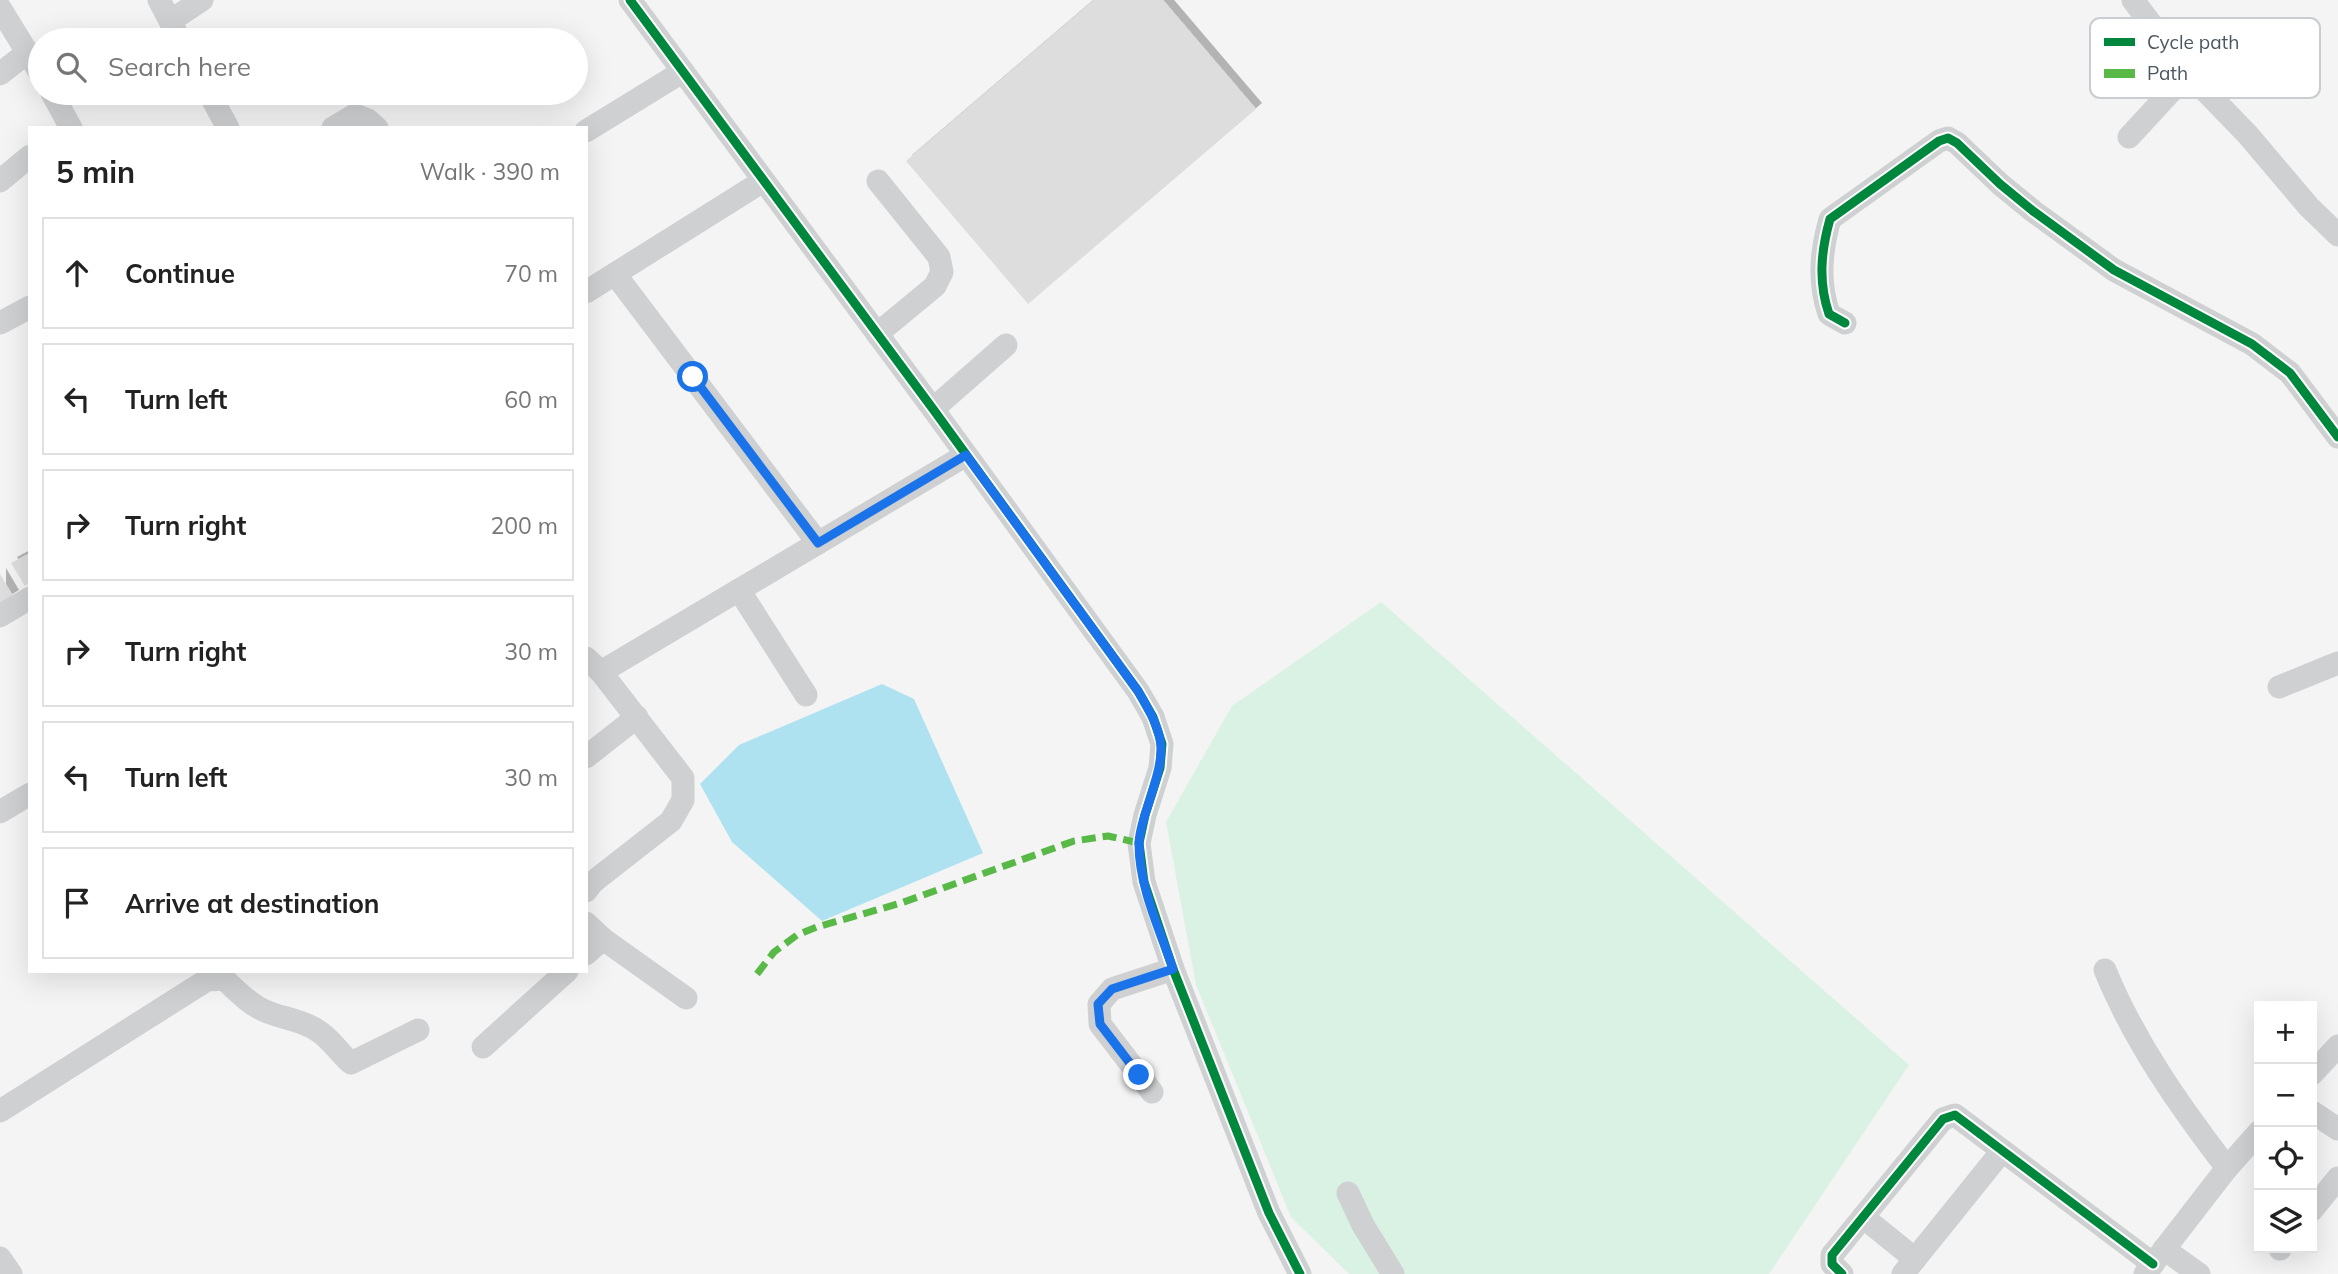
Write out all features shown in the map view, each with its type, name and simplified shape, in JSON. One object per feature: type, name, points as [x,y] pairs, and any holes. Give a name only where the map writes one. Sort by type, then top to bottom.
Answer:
[{"type":"street","points":[[159,0],[173,28]]},
{"type":"street","points":[[178,28],[202,0]]},
{"type":"street","points":[[630,0],[933,409],[1138,691],[1153,717],[1162,744],[1160,768],[1139,843],[1144,881],[1173,969],[1269,1213],[1300,1274]]},
{"type":"street","points":[[2133,0],[2147,18]]},
{"type":"street","points":[[0,8],[28,51],[0,74]]},
{"type":"street","points":[[588,130],[682,72]]},
{"type":"street","points":[[2129,137],[2165,98]]},
{"type":"street","points":[[2212,98],[2248,135],[2309,207],[2338,235]]},
{"type":"street","points":[[59,105],[70,126]]},
{"type":"street","points":[[216,105],[227,126]]},
{"type":"street","points":[[336,126],[355,115],[375,126]]},
{"type":"street","points":[[1845,323],[1829,314],[1822,296],[1822,249],[1830,219],[1939,141],[1948,138],[2033,211],[2114,270],[2252,344],[2290,373],[2338,437]]},
{"type":"street","points":[[0,181],[28,158]]},
{"type":"street","points":[[588,291],[763,181]]},
{"type":"street","points":[[877,334],[935,286],[942,272],[939,257],[878,181]]},
{"type":"street","points":[[615,274],[818,543]]},
{"type":"street","points":[[0,323],[28,308]]},
{"type":"street","points":[[933,409],[1006,345]]},
{"type":"street","points":[[588,888],[671,821],[683,800],[683,778],[594,665],[739,590],[966,455]]},
{"type":"street","points":[[739,590],[806,695]]},
{"type":"street","points":[[0,616],[28,599]]},
{"type":"street","points":[[2279,687],[2338,663]]},
{"type":"street","points":[[588,755],[636,717]]},
{"type":"street","points":[[0,812],[28,795]]},
{"type":"street","points":[[588,928],[595,947],[686,998]]},
{"type":"street","points":[[1153,1092],[1100,1024],[1098,1004],[1112,989],[1173,969]]},
{"type":"street","points":[[2105,970],[2123,1013],[2148,1056],[2227,1168]]},
{"type":"street","points":[[483,1047],[565,973]]},
{"type":"street","points":[[0,1111],[206,981],[224,979],[240,995],[264,1011],[312,1027],[326,1036],[337,1052],[351,1063],[418,1030]]},
{"type":"street","points":[[2317,1069],[2338,1046]]},
{"type":"street","points":[[1842,1274],[1832,1265],[1832,1255],[1943,1119],[1955,1115],[2154,1263],[2199,1274]]},
{"type":"street","points":[[2317,1115],[2338,1129]]},
{"type":"street","points":[[2154,1263],[2227,1168],[2254,1138]]},
{"type":"street","points":[[1863,1217],[1909,1267],[2002,1151]]},
{"type":"street","points":[[2317,1204],[2338,1178]]},
{"type":"street","points":[[1348,1193],[1363,1225],[1393,1274]]},
{"type":"street","points":[[0,1258],[11,1274]]},
{"type":"green space","points":[[1381,602],[1909,1065],[1769,1274],[1349,1274],[1291,1217],[1196,985],[1166,822],[1232,706]]},
{"type":"water","points":[[882,684],[914,699],[983,853],[822,921],[732,842],[700,784],[739,745]]},
{"type":"building","points":[[1094,0],[1163,0],[1256,109],[1028,304],[906,161]]},
{"type":"building","points":[[28,554],[28,584],[25,586],[11,563]]},
{"type":"building","points":[[0,574],[13,596],[0,604]]},
{"type":"marked path","points":[[757,974],[774,952],[797,935],[817,927],[901,903],[1074,841],[1108,836],[1139,843]]},
{"type":"cycle path","points":[[630,0],[933,409],[1138,691],[1153,717],[1162,744],[1160,768],[1139,843],[1144,882],[1173,969],[1269,1213],[1300,1274]]},
{"type":"cycle path","points":[[1845,323],[1829,314],[1823,290],[1823,255],[1830,219],[1939,141],[1948,138],[2033,211],[2114,270],[2252,344],[2290,373],[2338,437]]},
{"type":"cycle path","points":[[1842,1274],[1832,1264],[1832,1255],[1943,1119],[1955,1115],[2153,1264]]},
{"type":"route","points":[[693,377],[818,543],[966,455],[1138,691],[1153,717],[1162,744],[1160,768],[1139,843],[1144,881],[1173,969],[1112,989],[1098,1004],[1100,1024],[1139,1075]]}]
